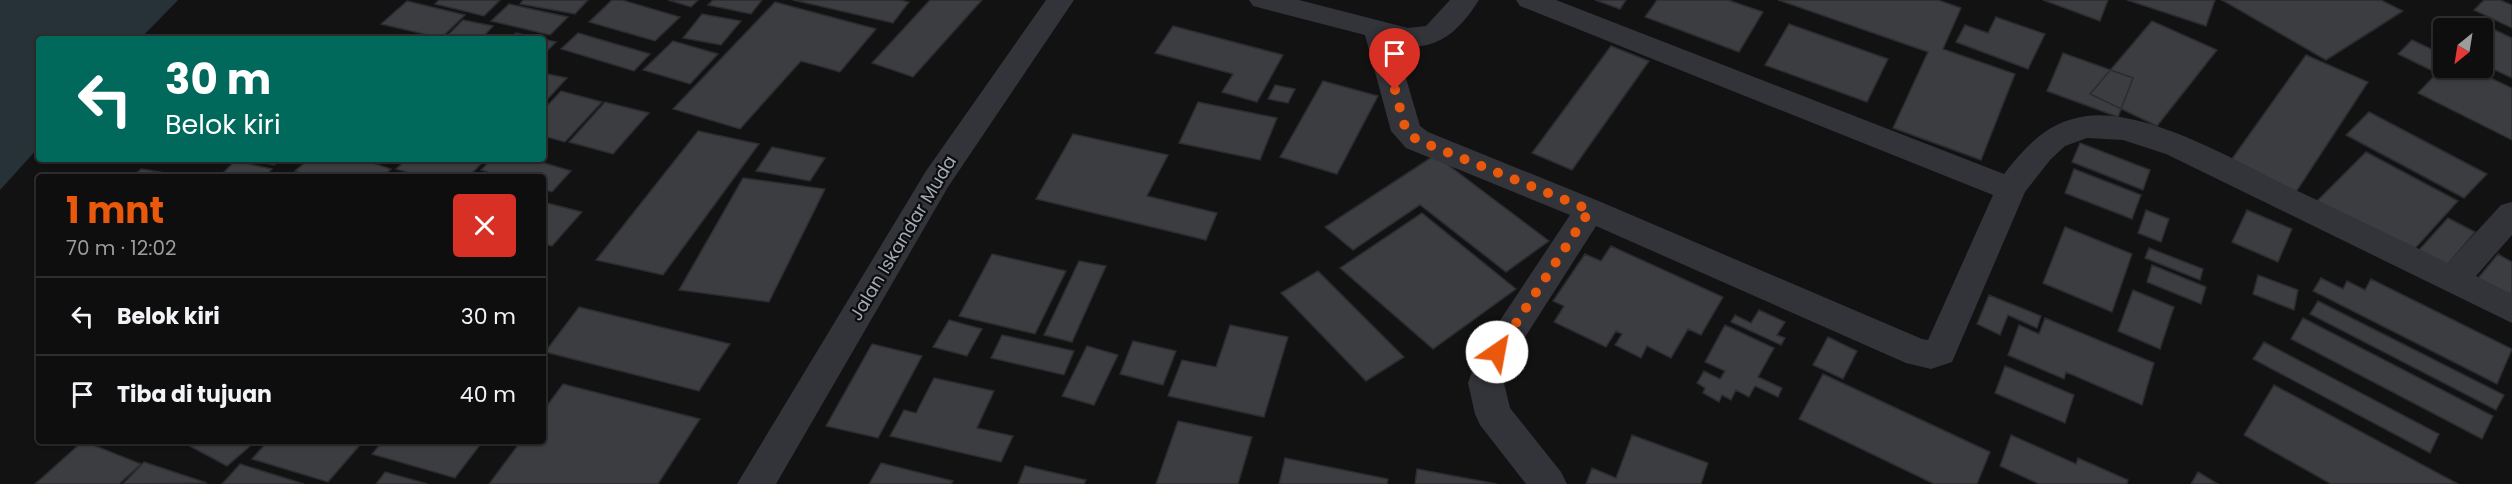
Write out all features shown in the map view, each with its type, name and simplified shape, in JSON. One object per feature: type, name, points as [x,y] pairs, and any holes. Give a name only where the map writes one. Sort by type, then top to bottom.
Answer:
[{"type":"street","name":"Jalan Iskandar Muda","points":[[756,484],[937,179],[1060,0]]},
{"type":"street","points":[[1263,0],[1408,36],[1428,37],[1439,31],[1465,0]]},
{"type":"street","points":[[1530,0],[2010,189]]},
{"type":"street","points":[[1378,29],[1406,131],[1431,146],[1590,210],[1907,348],[1931,356],[1940,352],[2010,189],[2039,151],[2056,137],[2073,128],[2097,125],[2135,132],[2177,146],[2512,309]]},
{"type":"street","points":[[1548,484],[1493,414],[1486,383],[1497,352],[1590,210]]},
{"type":"street","points":[[2453,279],[2512,214]]},
{"type":"shaded area","points":[[0,0],[178,0],[143,36],[36,36],[36,150],[0,190]]},
{"type":"building","points":[[439,0],[500,0],[484,16],[435,4]]},
{"type":"building","points":[[523,0],[588,0],[575,14],[520,4]]},
{"type":"building","points":[[612,0],[622,0],[680,17],[655,41],[589,22]]},
{"type":"building","points":[[668,0],[698,0],[691,7]]},
{"type":"building","points":[[713,0],[762,0],[751,14],[708,5]]},
{"type":"building","points":[[793,0],[899,0],[909,2],[893,23]]},
{"type":"building","points":[[930,0],[982,0],[913,77],[872,63]]},
{"type":"building","points":[[1595,0],[1626,0],[1620,9]]},
{"type":"building","points":[[1657,0],[1728,0],[1763,12],[1739,52],[1645,17]]},
{"type":"building","points":[[1778,0],[1938,0],[1961,8],[1943,49],[2015,74],[1981,160],[1893,128],[1928,52]]},
{"type":"building","points":[[2043,0],[2108,0],[2100,21]]},
{"type":"building","points":[[2127,0],[2215,0],[2206,26]]},
{"type":"building","points":[[2222,0],[2381,0],[2403,11],[2326,60]]},
{"type":"building","points":[[2484,0],[2500,0],[2512,5],[2512,28],[2493,18],[2474,10]]},
{"type":"building","points":[[407,1],[465,15],[443,36],[432,36],[381,24]]},
{"type":"building","points":[[775,2],[876,29],[840,72],[801,61],[740,129],[673,109]]},
{"type":"building","points":[[509,4],[568,17],[550,35],[491,21]]},
{"type":"building","points":[[702,14],[741,21],[721,45],[683,38]]},
{"type":"building","points":[[1996,17],[2045,34],[2028,69],[1956,42],[1965,25],[1988,33]]},
{"type":"building","points":[[463,20],[493,26],[484,36],[447,36]]},
{"type":"building","points":[[2152,21],[2217,50],[2157,126],[2090,94]]},
{"type":"building","points":[[1789,24],[1888,59],[1867,102],[1765,65]]},
{"type":"building","points":[[1173,26],[1283,55],[1257,102],[1222,92],[1233,74],[1155,53]]},
{"type":"building","points":[[2493,29],[2512,38],[2512,78],[2493,69]]},
{"type":"building","points":[[516,33],[530,36],[513,36]]},
{"type":"building","points":[[578,33],[650,54],[634,71],[561,49]]},
{"type":"building","points":[[546,40],[556,42],[546,52]]},
{"type":"building","points":[[2412,40],[2433,50],[2433,71],[2398,54]]},
{"type":"building","points":[[673,41],[718,54],[690,84],[643,70]]},
{"type":"building","points":[[1611,46],[1649,61],[1572,170],[1532,153]]},
{"type":"building","points":[[2063,53],[2133,78],[2118,117],[2047,91]]},
{"type":"building","points":[[2306,55],[2368,82],[2294,195],[2229,163]]},
{"type":"building","points":[[546,74],[567,78],[546,101]]},
{"type":"building","points":[[2433,77],[2490,78],[2512,88],[2512,140],[2418,93]]},
{"type":"building","points":[[1323,81],[1378,96],[1337,174],[1280,157]]},
{"type":"building","points":[[1275,85],[1295,89],[1288,103],[1268,99]]},
{"type":"building","points":[[561,91],[602,102],[565,142],[546,137],[546,107]]},
{"type":"building","points":[[605,102],[649,113],[613,154],[569,142]]},
{"type":"building","points":[[1198,102],[1277,118],[1260,160],[1179,143]]},
{"type":"building","points":[[2369,112],[2487,174],[2464,198],[2346,135]]},
{"type":"building","points":[[698,131],[759,144],[663,275],[596,260]]},
{"type":"building","points":[[1073,134],[1168,155],[1147,196],[1217,213],[1206,240],[1036,199]]},
{"type":"building","points":[[2080,143],[2150,170],[2143,190],[2072,162]]},
{"type":"building","points":[[772,147],[825,158],[810,181],[756,171]]},
{"type":"building","points":[[2366,152],[2458,201],[2410,254],[2317,201]]},
{"type":"building","points":[[1435,155],[1549,241],[1506,272],[1420,205],[1353,250],[1325,227]]},
{"type":"building","points":[[234,162],[272,169],[267,174],[222,174]]},
{"type":"building","points":[[260,162],[278,162],[274,165]]},
{"type":"building","points":[[306,162],[370,162],[391,169],[385,174],[304,174],[295,171]]},
{"type":"building","points":[[404,162],[483,162],[471,174],[413,174],[396,169]]},
{"type":"building","points":[[489,162],[541,162],[571,171],[552,192],[546,190],[546,174],[494,174],[481,170]]},
{"type":"building","points":[[141,169],[172,174],[136,174]]},
{"type":"building","points":[[2074,169],[2141,195],[2132,219],[2065,193]]},
{"type":"building","points":[[743,178],[825,189],[769,302],[679,290]]},
{"type":"building","points":[[546,203],[582,212],[552,246],[546,245]]},
{"type":"building","points":[[2146,210],[2169,219],[2161,242],[2138,233]]},
{"type":"building","points":[[2247,210],[2292,229],[2278,262],[2232,242]]},
{"type":"building","points":[[1422,213],[1516,289],[1433,349],[1340,268]]},
{"type":"building","points":[[2448,218],[2475,232],[2446,266],[2418,251]]},
{"type":"building","points":[[2065,227],[2132,254],[2112,312],[2043,283]]},
{"type":"building","points":[[1611,246],[1723,297],[1701,335],[1688,329],[1671,358],[1647,346],[1641,358],[1615,345],[1622,334],[1616,331],[1606,347],[1554,322],[1564,306],[1553,301],[1585,254],[1601,261]]},
{"type":"building","points":[[2149,248],[2203,269],[2200,280],[2145,258]]},
{"type":"building","points":[[992,254],[1066,271],[1035,334],[959,316]]},
{"type":"building","points":[[2498,254],[2512,262],[2512,305],[2474,283]]},
{"type":"building","points":[[1079,261],[1106,266],[1072,342],[1044,335]]},
{"type":"building","points":[[2152,265],[2206,287],[2201,304],[2147,282]]},
{"type":"building","points":[[1318,271],[1404,357],[1366,381],[1281,293]]},
{"type":"building","points":[[2258,275],[2298,290],[2294,310],[2253,294]]},
{"type":"building","points":[[2321,278],[2343,289],[2347,281],[2365,290],[2371,279],[2512,349],[2497,384],[2313,291]]},
{"type":"building","points":[[2133,290],[2174,307],[2160,349],[2118,331]]},
{"type":"building","points":[[1989,295],[2041,316],[2037,328],[2008,315],[2000,335],[1977,324]]},
{"type":"building","points":[[2318,301],[2504,395],[2496,410],[2310,314]]},
{"type":"building","points":[[579,307],[730,344],[699,391],[546,351]]},
{"type":"building","points":[[1759,310],[1785,322],[1777,335],[1785,338],[1781,345],[1731,322],[1735,315],[1751,323]]},
{"type":"building","points":[[2045,318],[2154,363],[2142,405],[2066,372],[2064,379],[2008,355],[2019,325],[2039,334]]},
{"type":"building","points":[[2303,318],[2493,416],[2482,439],[2291,339]]},
{"type":"building","points":[[949,320],[982,329],[967,356],[933,347]]},
{"type":"building","points":[[1230,325],[1288,337],[1264,417],[1168,396],[1182,360],[1216,367]]},
{"type":"building","points":[[1725,325],[1774,348],[1758,377],[1782,388],[1778,397],[1755,386],[1749,397],[1736,390],[1731,400],[1722,395],[1719,402],[1703,393],[1705,388],[1697,383],[1704,371],[1720,379],[1725,371],[1705,362]]},
{"type":"building","points":[[1002,335],[1074,351],[1064,375],[991,358]]},
{"type":"building","points":[[1828,337],[1857,351],[1843,379],[1813,365]]},
{"type":"building","points":[[1133,341],[1176,351],[1163,385],[1120,374]]},
{"type":"building","points":[[2264,342],[2439,434],[2430,453],[2253,359]]},
{"type":"building","points":[[872,344],[922,356],[878,438],[826,426]]},
{"type":"building","points":[[1087,346],[1118,355],[1094,405],[1062,396]]},
{"type":"building","points":[[2005,366],[2074,395],[2065,423],[1995,393]]},
{"type":"building","points":[[1823,374],[1990,452],[1977,484],[1934,484],[1799,419]]},
{"type":"building","points":[[934,378],[994,391],[977,428],[1013,436],[1001,462],[890,436],[904,410],[916,413]]},
{"type":"building","points":[[563,384],[700,419],[658,484],[489,484],[519,444],[546,444],[546,407]]},
{"type":"building","points":[[2274,385],[2458,484],[2331,484],[2244,435]]},
{"type":"building","points":[[1178,421],[1252,437],[1238,484],[1156,484]]},
{"type":"building","points":[[1632,435],[1708,463],[1701,484],[1586,484],[1592,468],[1616,478]]},
{"type":"building","points":[[2011,435],[2076,464],[2078,458],[2128,480],[2127,484],[2039,484],[2000,466]]},
{"type":"building","points":[[80,444],[91,444],[141,464],[119,484],[35,484]]},
{"type":"building","points":[[189,444],[253,444],[227,466]]},
{"type":"building","points":[[265,444],[360,445],[328,482],[252,459]]},
{"type":"building","points":[[380,444],[481,444],[455,478],[372,454]]},
{"type":"building","points":[[1285,458],[1388,479],[1387,484],[1279,484]]},
{"type":"building","points":[[144,462],[207,483],[123,484]]},
{"type":"building","points":[[881,463],[953,481],[951,484],[869,484]]},
{"type":"building","points":[[240,464],[304,484],[222,484]]},
{"type":"building","points":[[1025,466],[1086,480],[1084,484],[1018,484]]},
{"type":"building","points":[[1417,469],[1497,484],[1415,484]]},
{"type":"building","points":[[385,472],[428,484],[376,484]]},
{"type":"building","points":[[2198,472],[2218,484],[2191,484]]},
{"type":"route","points":[[1395,90],[1406,131],[1417,140],[1590,210],[1497,352]]}]
